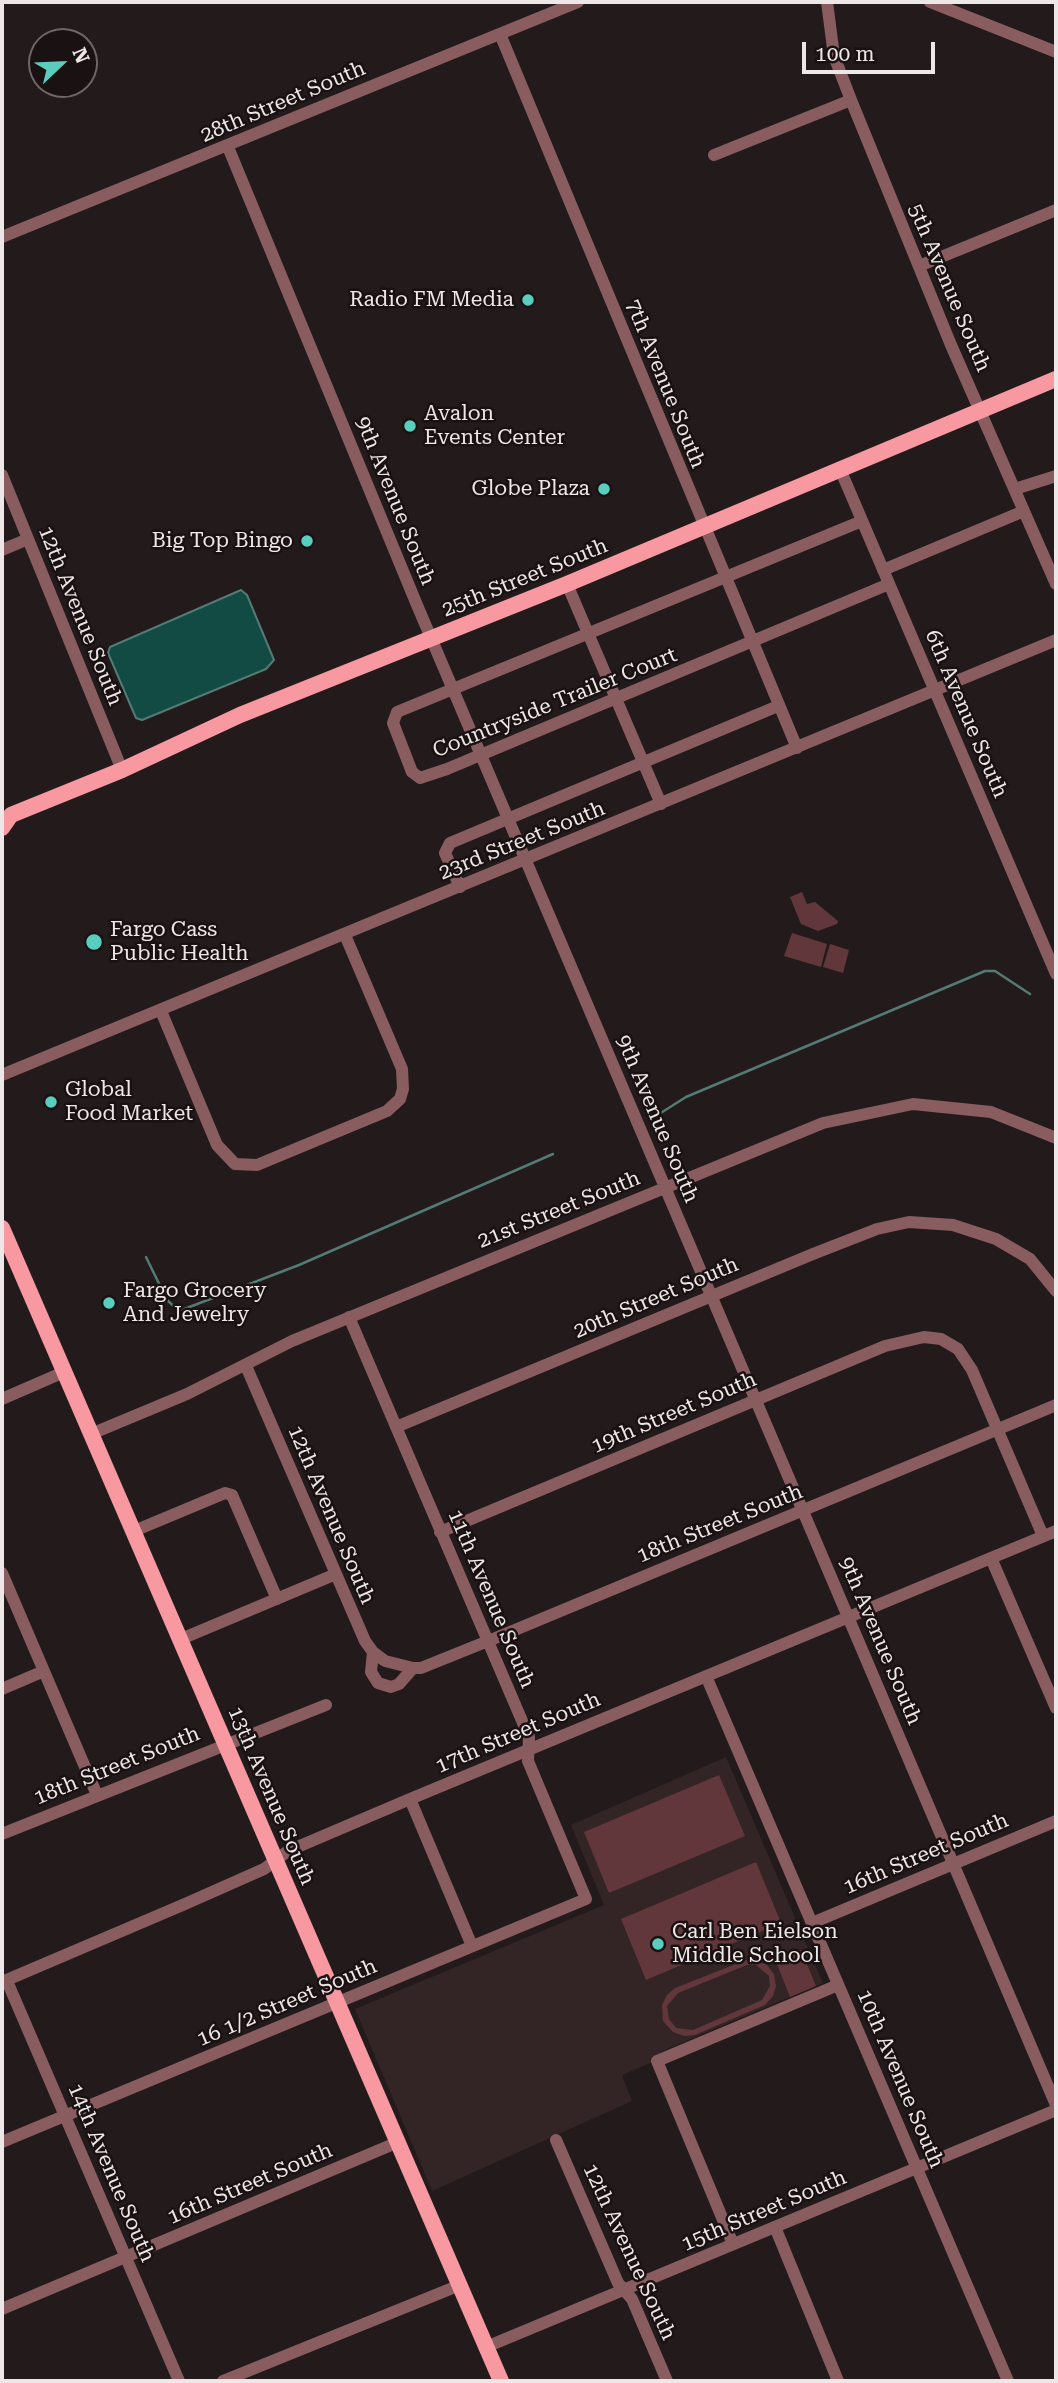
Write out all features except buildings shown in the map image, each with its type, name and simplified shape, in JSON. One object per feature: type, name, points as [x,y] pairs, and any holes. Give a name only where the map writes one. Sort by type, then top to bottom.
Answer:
[{"type":"main road","name":"25th Street South","points":[[5,819],[122,771],[240,715],[567,584],[1056,379]]},
{"type":"main road","name":"13th Avenue South","points":[[2,1228],[500,2381]]},
{"type":"street","name":"28th Street South","points":[[2,237],[578,2]]},
{"type":"street","name":"5th Avenue South","points":[[827,2],[834,56],[851,100],[919,266],[1056,584]]},
{"type":"street","points":[[930,2],[1056,52]]},
{"type":"street","name":"7th Avenue South","points":[[500,34],[751,643],[797,748]]},
{"type":"street","points":[[715,155],[851,100]]},
{"type":"street","name":"9th Avenue South","points":[[228,147],[431,639],[1056,2105]]},
{"type":"street","points":[[919,266],[1056,210]]},
{"type":"street","name":"6th Avenue South","points":[[840,469],[1056,974]]},
{"type":"street","name":"12th Avenue South","points":[[2,475],[122,771]]},
{"type":"street","points":[[1015,489],[1056,476]]},
{"type":"street","points":[[883,570],[1024,511]]},
{"type":"street","name":"Countryside Trailer Court","points":[[862,521],[397,712],[393,718],[412,772],[420,779],[481,755],[889,584]]},
{"type":"street","points":[[2,550],[28,539]]},
{"type":"street","points":[[567,584],[661,804]]},
{"type":"street","name":"23rd Street South","points":[[2,1075],[163,1016],[345,935],[1056,639]]},
{"type":"street","points":[[460,887],[445,853],[450,843],[779,706]]},
{"type":"street","points":[[163,1016],[217,1145],[228,1160],[240,1166],[257,1165],[393,1107],[400,1099],[403,1089],[402,1069],[345,935]]},
{"type":"street","name":"21st Street South","points":[[91,1434],[246,1366],[292,1341],[823,1123],[912,1104],[992,1112],[1056,1138]]},
{"type":"street","name":"20th Street South","points":[[396,1427],[877,1229],[909,1222],[953,1225],[996,1240],[1030,1259],[1056,1291]]},
{"type":"street","name":"11th Avenue South","points":[[349,1317],[529,1737],[528,1761],[586,1899]]},
{"type":"street","name":"19th Street South","points":[[440,1532],[885,1346],[924,1337],[941,1339],[958,1349],[972,1370],[999,1430]]},
{"type":"street","name":"12th Avenue South","points":[[246,1366],[336,1574],[373,1652],[371,1672],[377,1683],[391,1687],[399,1684],[413,1668]]},
{"type":"street","points":[[2,1399],[64,1373]]},
{"type":"street","name":"18th Street South","points":[[373,1652],[397,1665],[421,1668],[1056,1405]]},
{"type":"street","points":[[999,1430],[1043,1536]]},
{"type":"street","points":[[134,1531],[225,1493],[232,1495],[277,1599]]},
{"type":"street","name":"17th Street South","points":[[4,1982],[185,1905],[264,1868],[288,1851],[410,1798],[1056,1531]]},
{"type":"street","points":[[991,1558],[1056,1708]]},
{"type":"street","points":[[2,1573],[97,1795]]},
{"type":"street","points":[[181,1639],[336,1574]]},
{"type":"street","points":[[2,1689],[44,1671]]},
{"type":"street","name":"10th Avenue South","points":[[706,1676],[1008,2381]]},
{"type":"street","name":"18th Street South","points":[[2,1834],[225,1743],[241,1741],[326,1706]]},
{"type":"street","points":[[410,1798],[472,1946]]},
{"type":"street","name":"16th Street South","points":[[811,1923],[1056,1821]]},
{"type":"street","name":"16 1/2 Street South","points":[[2,2142],[586,1899]]},
{"type":"street","name":"14th Avenue South","points":[[4,1982],[66,2116],[179,2381]]},
{"type":"street","points":[[733,2244],[657,2061],[838,1985]]},
{"type":"street","name":"15th Street South","points":[[486,2347],[1056,2110]]},
{"type":"street","name":"12th Avenue South","points":[[556,2140],[618,2283],[632,2299],[667,2381]]},
{"type":"street","name":"16th Street South","points":[[2,2309],[396,2143]]},
{"type":"street","points":[[775,2227],[838,2381]]},
{"type":"street","points":[[223,2381],[460,2285]]},
{"type":"shaded area","points":[[802,892],[807,904],[815,902],[838,921],[837,924],[818,931],[801,924],[790,897]]},
{"type":"shaded area","points":[[792,933],[827,944],[821,967],[784,956]]},
{"type":"shaded area","points":[[830,944],[849,950],[843,973],[823,967]]},
{"type":"shaded area","name":"Carl Ben Eielson Middle School","points":[[726,1757],[823,1983],[660,2052],[662,2058],[622,2075],[632,2101],[432,2191],[355,2009],[604,1905],[571,1825]]},
{"type":"shaded area","points":[[719,1775],[745,1836],[609,1893],[584,1832]]},
{"type":"shaded area","points":[[756,1862],[781,1923],[646,1980],[621,1919]]},
{"type":"shaded area","points":[[801,1950],[816,1986],[790,1997],[775,1959]]},
{"type":"shaded area","points":[[746,1960],[766,1964],[774,1974],[776,1986],[773,1996],[765,2005],[695,2035],[684,2036],[673,2032],[663,2021],[662,2005],[667,1995],[675,1988]],"holes":[[[747,1965],[756,1965],[769,1976],[770,1986],[762,2000],[693,2030],[676,2028],[669,2019],[667,2006],[678,1993]]]},
{"type":"water","points":[[241,590],[247,595],[274,660],[266,669],[142,720],[136,718],[108,653],[110,647]]},
{"type":"waterway","points":[[656,1116],[686,1097],[985,971],[995,971],[1030,994]]},
{"type":"waterway","points":[[146,1257],[167,1300],[179,1311],[299,1265],[553,1154]]},
{"type":"place","name":"Radio FM Media","points":[[528,300]]},
{"type":"place","name":"Avalon Events Center","points":[[410,426]]},
{"type":"place","name":"Globe Plaza","points":[[604,489]]},
{"type":"place","name":"Big Top Bingo","points":[[307,541]]},
{"type":"place","name":"Fargo Cass Public Health","points":[[94,942]]},
{"type":"place","name":"Global Food Market","points":[[51,1102]]},
{"type":"place","name":"Fargo Grocery And Jewelry","points":[[109,1303]]},
{"type":"place","name":"Carl Ben Eielson Middle School","points":[[658,1944]]}]
